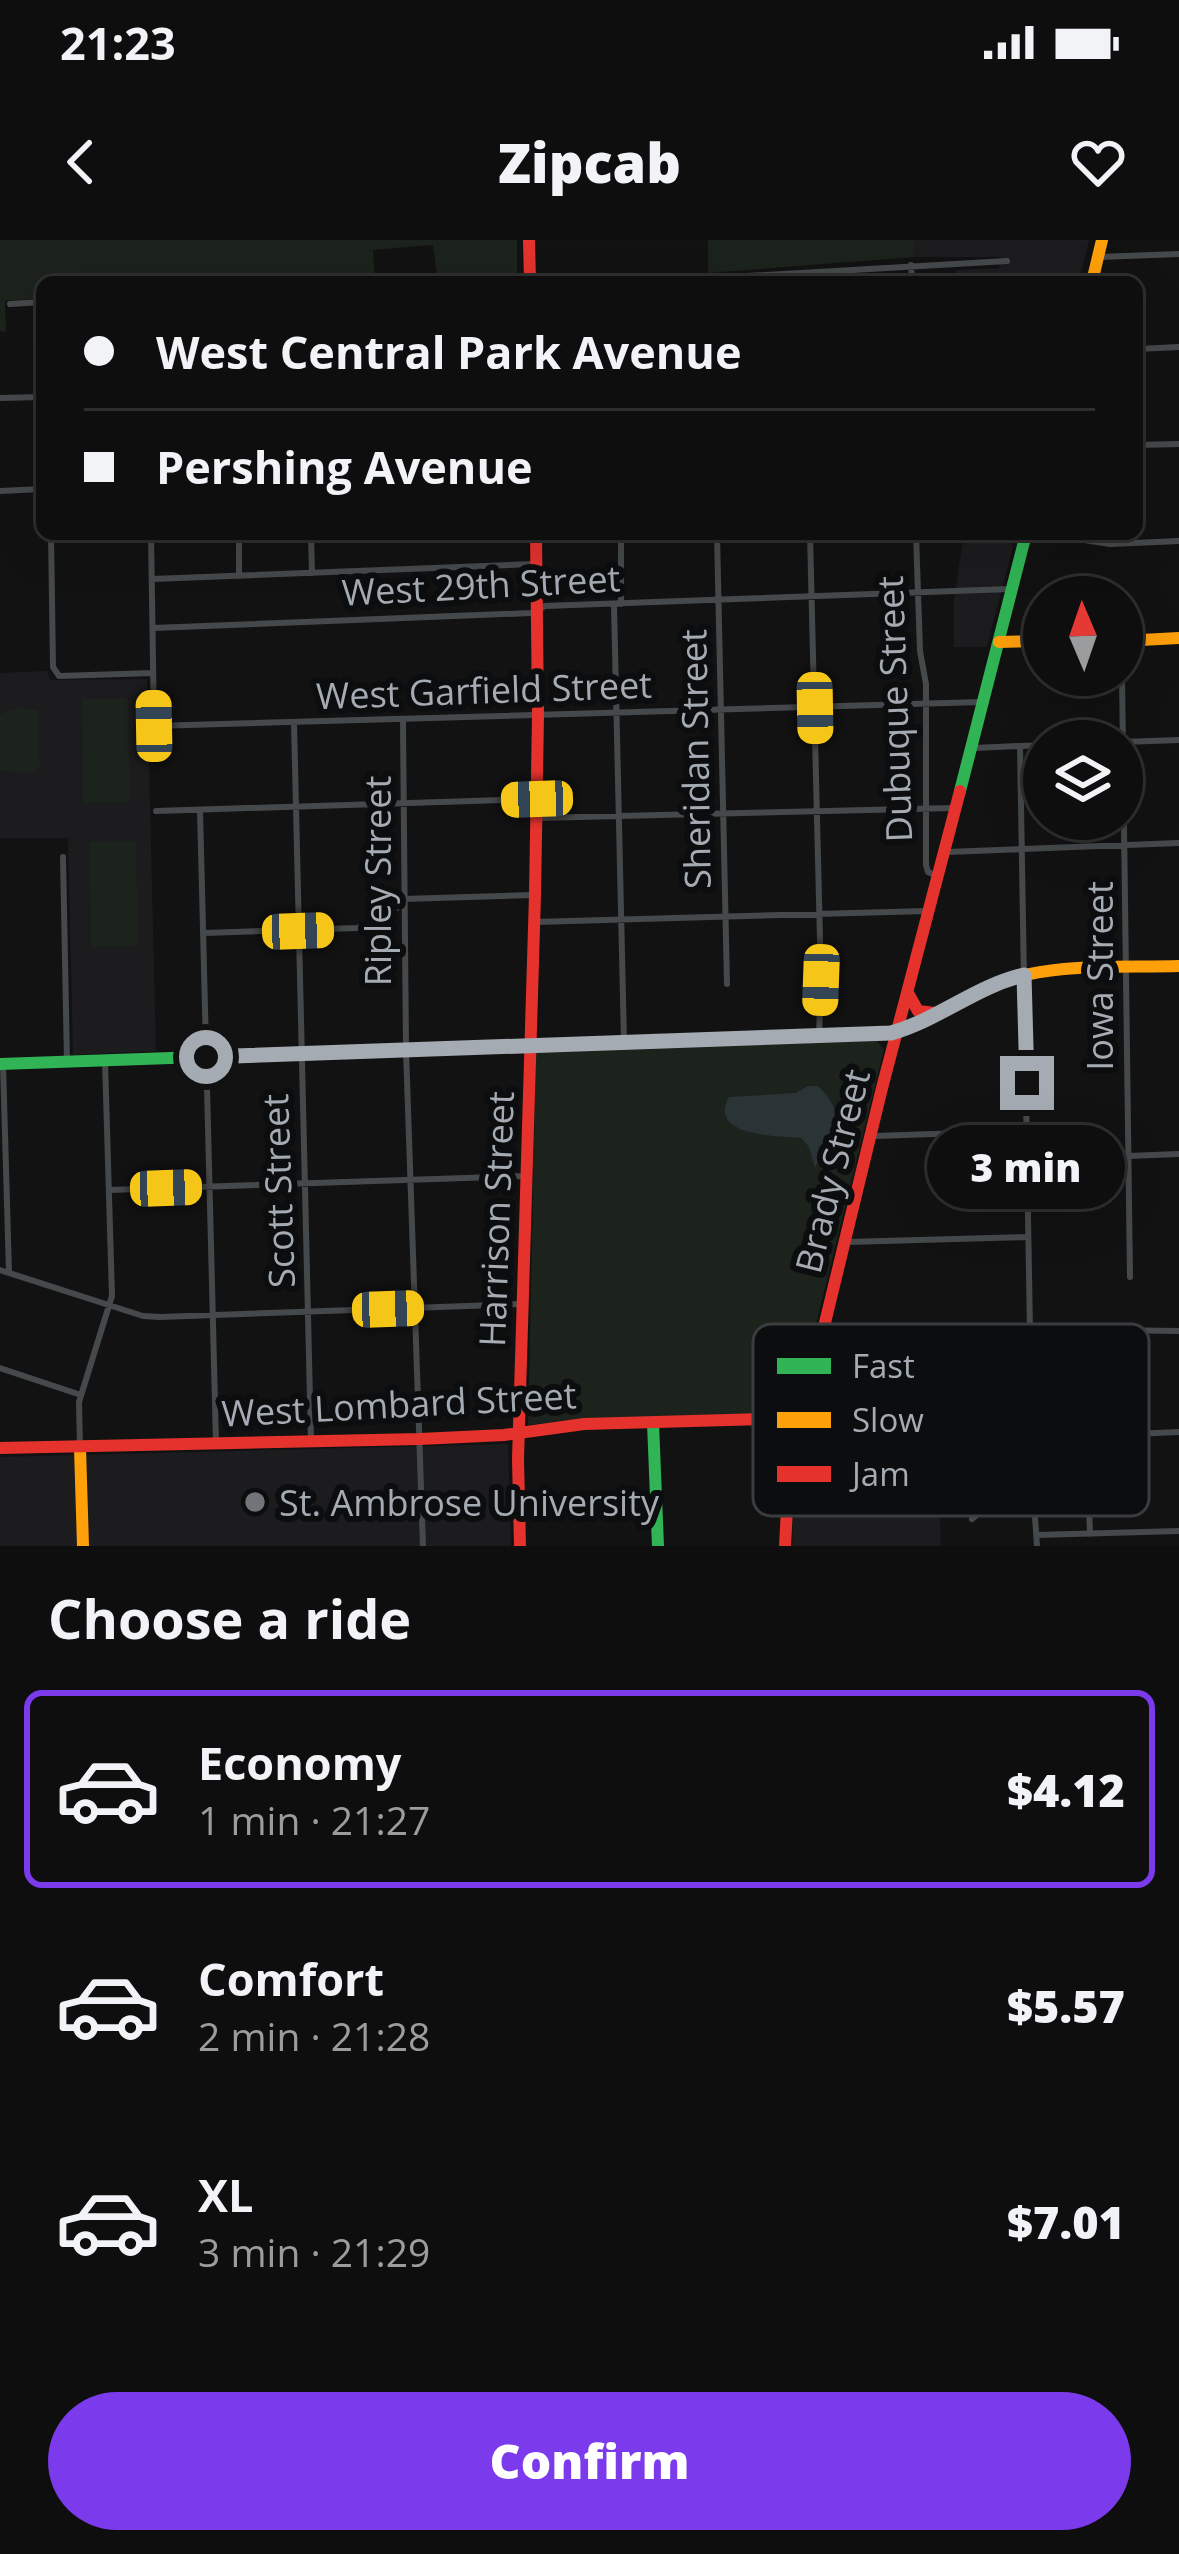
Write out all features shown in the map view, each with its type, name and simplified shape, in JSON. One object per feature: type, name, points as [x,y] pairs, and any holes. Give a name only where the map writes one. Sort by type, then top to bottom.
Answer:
[{"type":"main road","points":[[529,240],[529,276]]},
{"type":"main road","points":[[1094,276],[1102,240]]},
{"type":"main road","name":"Harrison Street","points":[[520,1546],[519,1433],[537,818],[536,540]]},
{"type":"main road","name":"Brady Street","points":[[825,1324],[1024,540]]},
{"type":"main road","points":[[1143,639],[1179,638]]},
{"type":"main road","points":[[997,642],[1023,641]]},
{"type":"main road","points":[[2,1064],[896,1032],[986,987],[1024,975],[1179,967]]},
{"type":"main road","points":[[908,993],[918,1011],[937,1013]]},
{"type":"main road","name":"West Lombard Street","points":[[0,1448],[420,1438],[584,1424],[753,1420]]},
{"type":"main road","points":[[653,1423],[658,1546]]},
{"type":"main road","points":[[80,1448],[83,1546]]},
{"type":"main road","name":"Brady Street","points":[[784,1546],[786,1516]]},
{"type":"street","points":[[1099,256],[1179,254]]},
{"type":"street","points":[[753,276],[1007,261]]},
{"type":"street","points":[[911,265],[912,276]]},
{"type":"street","points":[[806,271],[806,276]]},
{"type":"street","points":[[10,304],[36,302]]},
{"type":"street","points":[[1143,349],[1179,347]]},
{"type":"street","points":[[0,398],[36,397]]},
{"type":"street","points":[[1143,445],[1179,444]]},
{"type":"street","points":[[0,491],[36,490]]},
{"type":"street","points":[[51,540],[53,667],[59,676],[153,673],[151,540]]},
{"type":"street","points":[[239,540],[239,576]]},
{"type":"street","points":[[310,540],[312,573]]},
{"type":"street","points":[[621,540],[616,713],[624,1042]]},
{"type":"street","name":"Sheridan Street","points":[[718,540],[727,984]]},
{"type":"street","points":[[810,540],[819,1036]]},
{"type":"street","name":"Dubuque Street","points":[[916,540],[926,705],[927,868],[938,876]]},
{"type":"street","points":[[1088,540],[1179,542]]},
{"type":"street","points":[[152,580],[537,564]]},
{"type":"street","name":"West 29th Street","points":[[152,628],[532,614],[545,606],[1012,589]]},
{"type":"street","name":"West Garfield Street","points":[[153,673],[154,726],[981,702]]},
{"type":"street","name":"Ripley Street","points":[[403,720],[406,1050],[423,1546]]},
{"type":"street","name":"Scott Street","points":[[294,723],[310,1442]]},
{"type":"street","points":[[1143,741],[1179,740]]},
{"type":"street","points":[[970,748],[1021,746],[1030,1324]]},
{"type":"street","points":[[157,811],[537,799]]},
{"type":"street","points":[[537,818],[957,808]]},
{"type":"street","points":[[200,810],[216,1443]]},
{"type":"street","name":"Iowa Street","points":[[1125,840],[1130,1277]]},
{"type":"street","points":[[944,853],[1179,843]]},
{"type":"street","points":[[63,857],[68,1062]]},
{"type":"street","points":[[203,933],[357,928],[380,920],[404,901],[535,895]]},
{"type":"street","points":[[534,922],[928,911]]},
{"type":"street","points":[[80,1448],[78,1408],[112,1296],[105,1060]]},
{"type":"street","points":[[2,1064],[5,1271],[143,1316],[524,1304]]},
{"type":"street","points":[[870,1136],[1027,1131]]},
{"type":"street","points":[[1027,1160],[1179,1154]]},
{"type":"street","points":[[110,1190],[527,1175]]},
{"type":"street","points":[[846,1241],[1028,1237]]},
{"type":"street","points":[[0,1368],[81,1395]]},
{"type":"street","points":[[1149,1433],[1179,1432]]},
{"type":"street","points":[[972,1519],[976,1516]]},
{"type":"street","points":[[1034,1516],[1037,1546]]},
{"type":"street","points":[[1089,1516],[1090,1534]]},
{"type":"street","points":[[1037,1535],[1179,1531]]},
{"type":"street","points":[[1126,1533],[1126,1546]]},
{"type":"shaded area","points":[[0,240],[517,240],[517,273],[437,276],[433,245],[373,250],[375,276],[36,276],[36,298],[5,301],[6,332],[0,331]]},
{"type":"shaded area","points":[[708,240],[914,240],[914,257],[708,273]]},
{"type":"shaded area","points":[[914,240],[1089,240],[1080,276],[956,276],[956,270],[999,268],[1000,257],[914,257]]},
{"type":"shaded area","points":[[963,540],[1014,540],[987,647],[954,647],[954,599]]},
{"type":"shaded area","points":[[47,671],[50,680],[147,679],[156,1051],[73,1055],[68,838],[0,838],[0,673]]},
{"type":"shaded area","points":[[128,698],[130,802],[83,803],[82,699]]},
{"type":"shaded area","points":[[17,708],[38,710],[40,766],[34,772],[0,771],[0,714]]},
{"type":"shaded area","points":[[136,841],[138,946],[91,947],[89,842]]},
{"type":"shaded area","points":[[877,1041],[884,1050],[816,1324],[753,1324],[753,1414],[528,1425],[536,1051]]},
{"type":"shaded area","points":[[818,1086],[825,1093],[837,1119],[815,1168],[801,1138],[747,1131],[727,1120],[729,1097],[796,1093]]},
{"type":"shaded area","name":"St. Ambrose University","points":[[508,1444],[511,1546],[0,1546],[0,1457]]},
{"type":"shaded area","points":[[793,1516],[940,1516],[941,1546],[792,1546]]},
{"type":"traffic: fast","points":[[960,791],[1024,540]]},
{"type":"traffic: fast","points":[[0,1064],[887,1033],[917,1024],[992,985]]},
{"type":"traffic: fast","points":[[653,1423],[658,1546]]},
{"type":"traffic: slow","points":[[1093,276],[1102,240]]},
{"type":"traffic: slow","points":[[1143,640],[1179,638]]},
{"type":"traffic: slow","points":[[999,642],[1023,641]]},
{"type":"traffic: slow","points":[[992,985],[1061,969],[1179,966]]},
{"type":"traffic: slow","points":[[80,1448],[83,1546]]},
{"type":"traffic: jam","points":[[529,240],[530,276]]},
{"type":"traffic: jam","points":[[520,1546],[518,1459],[538,715],[536,540]]},
{"type":"traffic: jam","points":[[825,1324],[960,791]]},
{"type":"traffic: jam","points":[[908,993],[918,1011],[935,1013]]},
{"type":"traffic: jam","points":[[0,1448],[420,1439],[504,1435],[584,1424],[753,1419]]},
{"type":"traffic: jam","points":[[785,1546],[787,1516]]},
{"type":"place","name":"St. Ambrose University","points":[[255,1502]]},
{"type":"route","points":[[206,1057],[891,1033],[986,987],[1024,975],[1027,1083]]}]
